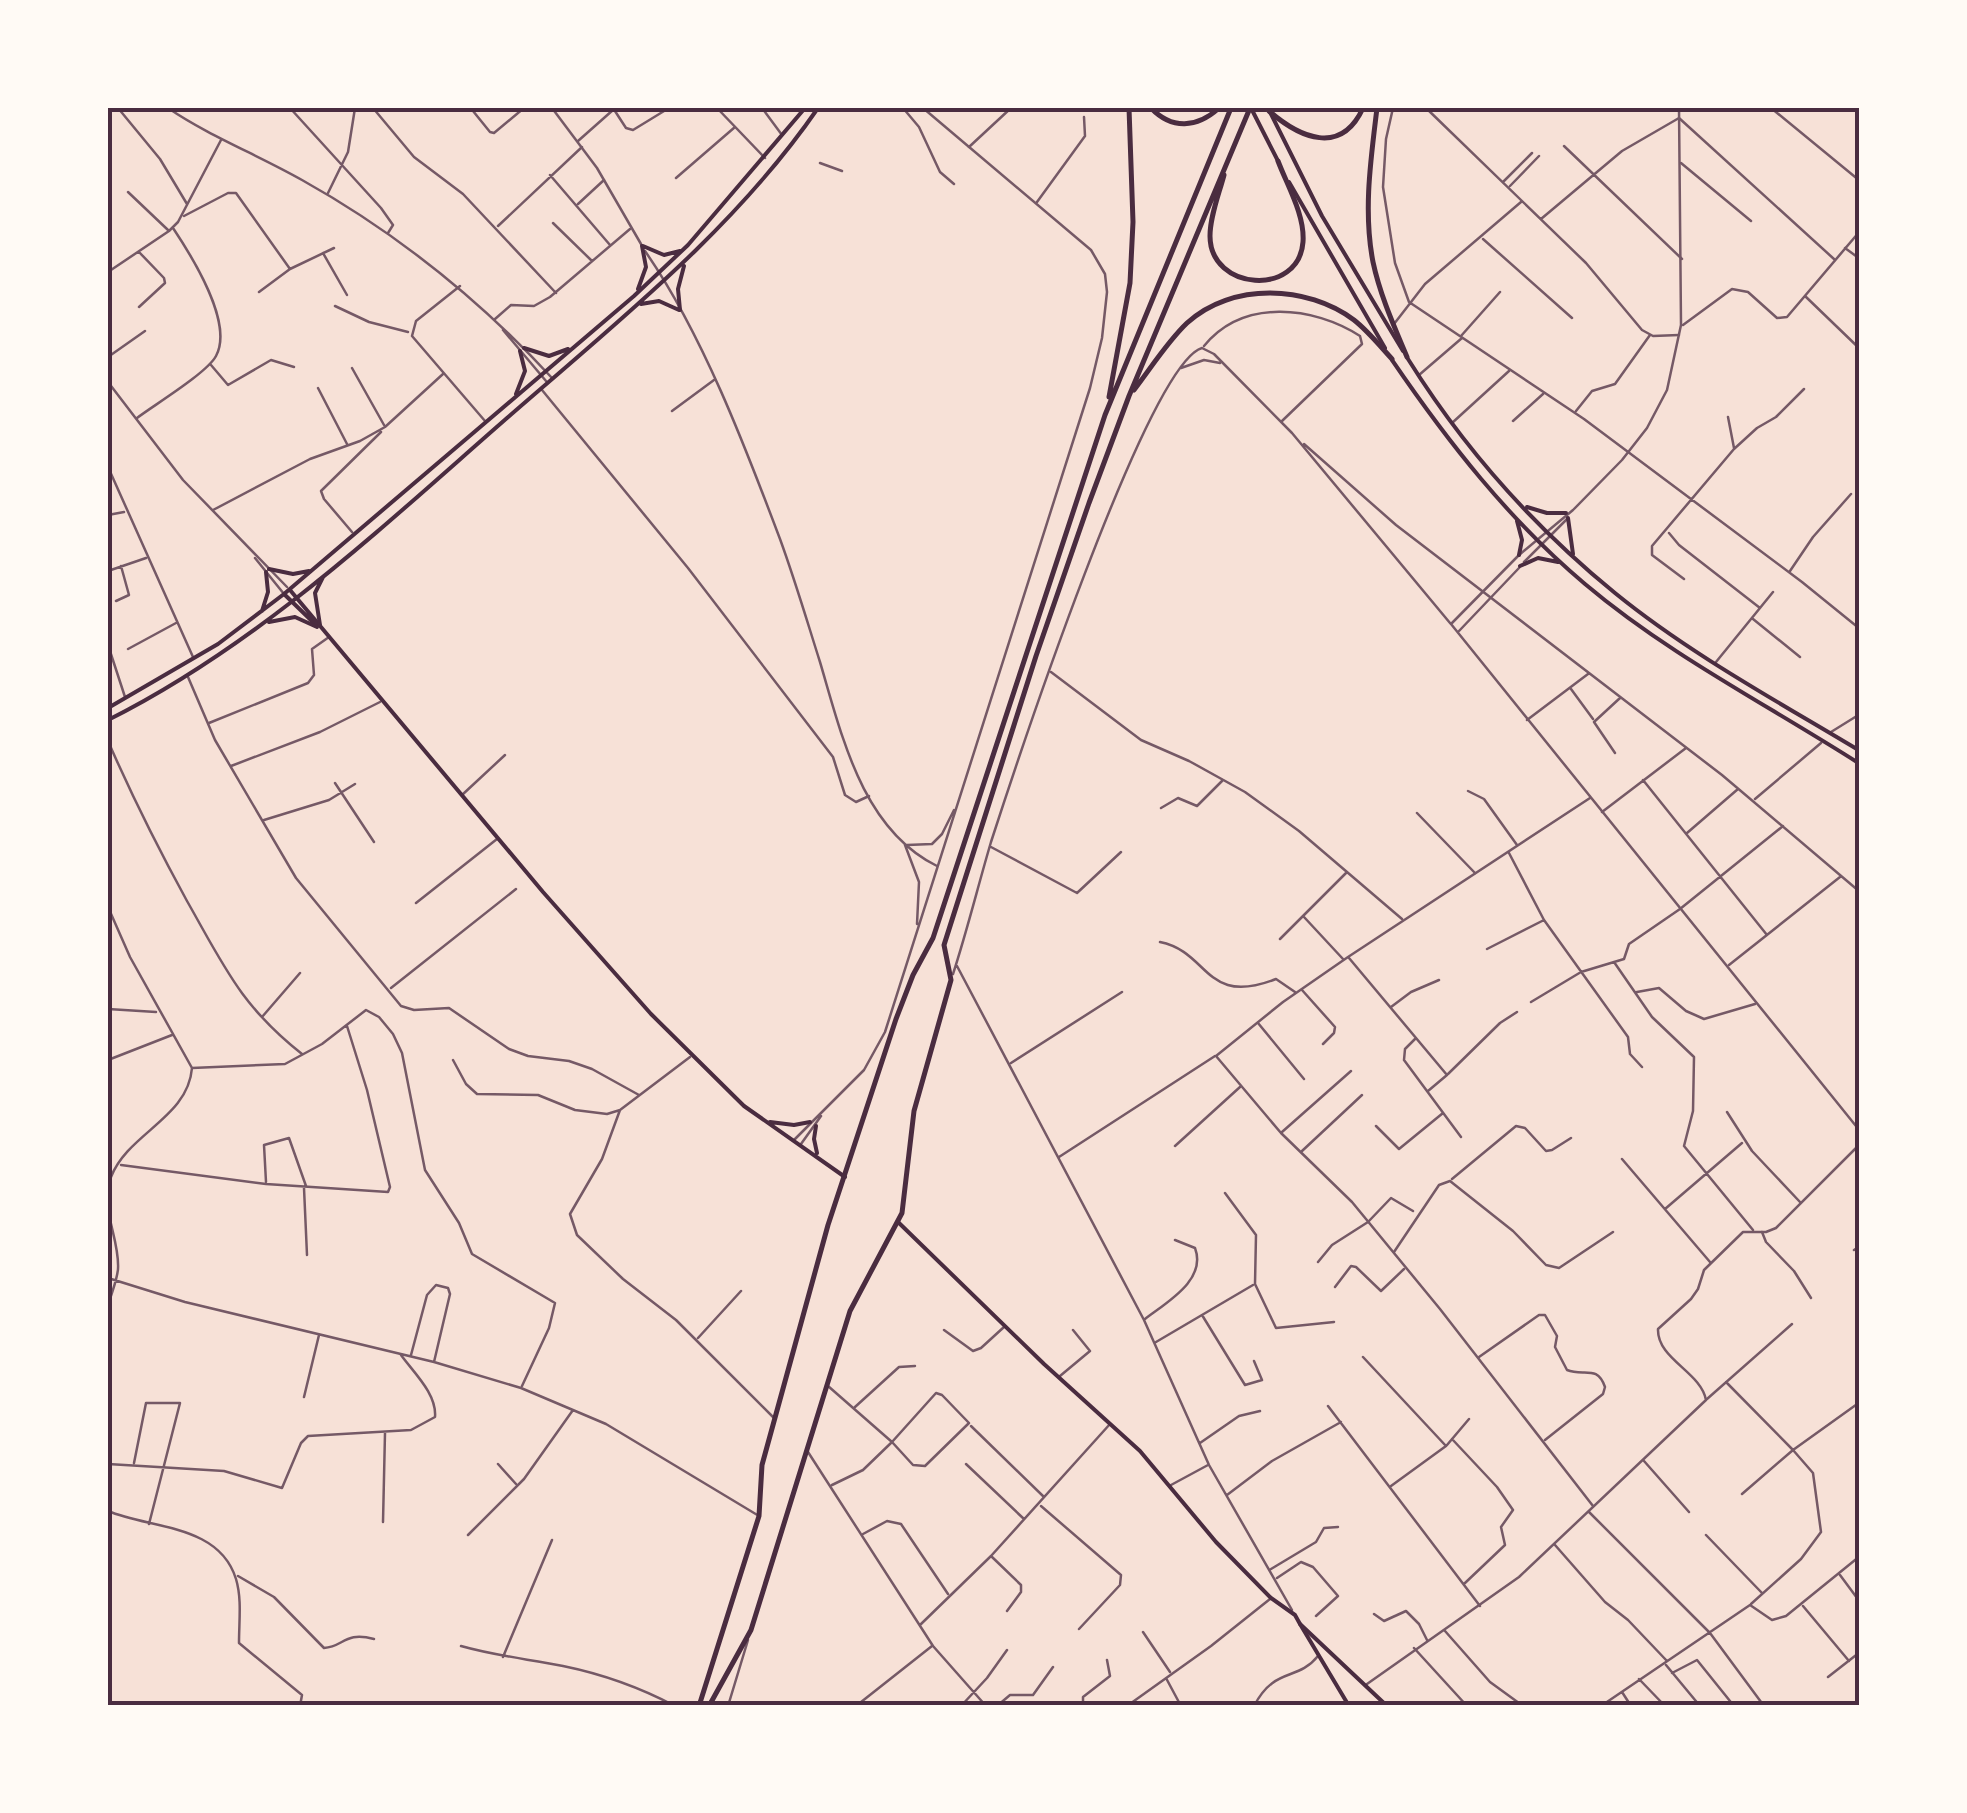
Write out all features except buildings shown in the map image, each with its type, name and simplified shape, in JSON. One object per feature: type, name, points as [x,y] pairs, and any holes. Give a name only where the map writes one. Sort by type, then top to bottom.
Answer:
[{"type":"highway","points":[[1104,415],[1130,283],[1133,222],[1129,108]]},
{"type":"highway","points":[[1151,108],[1169,122],[1180,124],[1205,119],[1219,108]]},
{"type":"highway","points":[[700,1706],[759,1516],[760,1476],[828,1225],[896,1018],[933,938],[1104,415],[1231,108]]},
{"type":"highway","points":[[709,1705],[751,1630],[850,1311],[904,1208],[914,1111],[951,980],[944,945],[1072,552],[1129,396],[1251,108]]},
{"type":"highway","points":[[1268,109],[1296,132],[1320,138],[1344,131],[1363,108]]},
{"type":"highway","points":[[1377,108],[1369,187],[1370,242],[1406,358]]},
{"type":"highway","points":[[1230,154],[1210,238],[1219,262],[1248,281],[1275,278],[1296,263],[1302,250],[1302,226],[1278,161]]},
{"type":"highway","points":[[1129,396],[1190,320],[1231,299],[1254,294],[1297,295],[1333,308],[1368,332],[1392,359]]},
{"type":"highway","points":[[978,798],[990,802]]},
{"type":"main road","points":[[108,708],[194,658],[262,612],[634,296],[688,245],[804,108]]},
{"type":"main road","points":[[108,720],[188,677],[265,624],[665,282],[786,150],[818,108]]},
{"type":"main road","points":[[1251,108],[1392,359],[1446,438],[1515,517],[1563,564],[1639,626],[1860,764]]},
{"type":"main road","points":[[1268,109],[1322,216],[1406,358],[1451,424],[1545,530],[1630,604],[1715,663],[1860,750]]},
{"type":"main road","points":[[634,296],[645,275],[642,246],[664,255],[688,245]]},
{"type":"main road","points":[[637,306],[659,301],[680,310],[679,281],[688,259]]},
{"type":"main road","points":[[512,398],[524,378],[522,350],[549,356],[580,341]]},
{"type":"main road","points":[[1524,506],[1567,516],[1574,558]]},
{"type":"main road","points":[[1515,517],[1522,532],[1519,556]]},
{"type":"main road","points":[[1520,566],[1545,558],[1563,564]]},
{"type":"main road","points":[[262,612],[268,592],[267,570],[294,574],[313,570]]},
{"type":"main road","points":[[319,626],[315,594],[326,574]]},
{"type":"main road","points":[[287,592],[651,1014],[744,1106],[844,1178]]},
{"type":"main road","points":[[265,624],[288,616],[319,626]]},
{"type":"main road","points":[[765,1120],[813,1124],[814,1146],[820,1158]]},
{"type":"main road","points":[[898,1222],[1058,1377],[1112,1423],[1216,1542],[1271,1598],[1294,1614],[1349,1706]]},
{"type":"main road","points":[[1300,1624],[1388,1706]]},
{"type":"street","points":[[118,108],[160,160],[188,206]]},
{"type":"street","points":[[168,108],[327,194],[388,233],[460,286],[550,381]]},
{"type":"street","points":[[290,108],[393,225],[388,233]]},
{"type":"street","points":[[327,194],[343,164],[355,108]]},
{"type":"street","points":[[373,108],[414,157],[464,194],[556,293]]},
{"type":"street","points":[[473,110],[492,133],[524,108]]},
{"type":"street","points":[[552,108],[578,140],[660,272],[714,380],[780,539],[844,739],[869,796],[904,844],[919,882],[916,933]]},
{"type":"street","points":[[578,140],[614,108],[626,128],[632,130],[669,108]]},
{"type":"street","points":[[717,108],[765,158]]},
{"type":"street","points":[[762,108],[783,136]]},
{"type":"street","points":[[903,108],[919,127],[940,172],[954,184]]},
{"type":"street","points":[[794,1140],[864,1070],[878,1047],[1090,388],[1106,310],[1106,282],[1099,260],[1086,245],[923,108]]},
{"type":"street","points":[[969,146],[1011,108]]},
{"type":"street","points":[[1393,108],[1386,139],[1383,187],[1394,263],[1409,302],[1575,412],[1860,629]]},
{"type":"street","points":[[1426,108],[1586,263],[1642,330],[1650,335],[1680,335]]},
{"type":"street","points":[[1458,632],[1629,453],[1667,390],[1682,325],[1679,108]]},
{"type":"street","points":[[1771,108],[1860,181]]},
{"type":"street","points":[[1036,204],[1085,136],[1084,117]]},
{"type":"street","points":[[1541,219],[1622,151],[1679,118]]},
{"type":"street","points":[[1679,118],[1834,258]]},
{"type":"street","points":[[676,178],[735,128]]},
{"type":"street","points":[[108,272],[171,230],[188,206],[222,139]]},
{"type":"street","points":[[1564,146],[1682,259]]},
{"type":"street","points":[[497,228],[582,147]]},
{"type":"street","points":[[1503,182],[1532,153]]},
{"type":"street","points":[[1508,187],[1539,156]]},
{"type":"street","points":[[1680,162],[1750,221]]},
{"type":"street","points":[[820,163],[842,171]]},
{"type":"street","points":[[550,174],[612,245]]},
{"type":"street","points":[[576,205],[604,180]]},
{"type":"street","points":[[128,192],[171,230],[193,260],[211,299],[219,340],[217,356],[210,364],[136,419]]},
{"type":"street","points":[[182,216],[236,193],[290,269]]},
{"type":"street","points":[[1394,325],[1409,302],[1522,201]]},
{"type":"street","points":[[554,222],[593,262]]},
{"type":"street","points":[[494,320],[510,304],[534,306],[556,293],[630,229]]},
{"type":"street","points":[[1682,325],[1732,289],[1748,292],[1782,320],[1860,231]]},
{"type":"street","points":[[1482,238],[1572,318]]},
{"type":"street","points":[[259,292],[290,269],[334,248]]},
{"type":"street","points":[[1843,248],[1860,259]]},
{"type":"street","points":[[139,252],[165,280],[164,287],[139,307]]},
{"type":"street","points":[[324,253],[348,295]]},
{"type":"street","points":[[460,286],[416,322],[412,333],[486,422]]},
{"type":"street","points":[[1418,376],[1461,338],[1500,292]]},
{"type":"street","points":[[1804,295],[1860,349]]},
{"type":"street","points":[[335,306],[369,322],[412,333]]},
{"type":"street","points":[[951,980],[1001,813],[1107,515],[1177,370],[1212,335],[1238,322],[1278,311],[1315,314],[1360,336],[1362,344],[1282,422]]},
{"type":"street","points":[[108,357],[145,330]]},
{"type":"street","points":[[1575,412],[1592,391],[1615,384],[1650,335]]},
{"type":"street","points":[[1202,348],[1214,354],[1292,433],[1458,632],[1860,1131]]},
{"type":"street","points":[[210,364],[228,385],[273,360],[294,367]]},
{"type":"street","points":[[1177,370],[1204,360],[1226,366]]},
{"type":"street","points":[[352,368],[385,427]]},
{"type":"street","points":[[1451,424],[1510,369]]},
{"type":"street","points":[[355,534],[321,492],[443,374]]},
{"type":"street","points":[[672,411],[714,380]]},
{"type":"street","points":[[108,382],[212,511],[287,592]]},
{"type":"street","points":[[318,388],[347,445]]},
{"type":"street","points":[[541,388],[688,568],[833,758],[849,800],[856,802],[869,796]]},
{"type":"street","points":[[1684,579],[1651,553],[1652,546],[1734,450],[1776,418],[1804,389]]},
{"type":"street","points":[[1513,421],[1544,393]]},
{"type":"street","points":[[1728,416],[1734,450]]},
{"type":"street","points":[[212,511],[310,459],[385,427]]},
{"type":"street","points":[[1292,433],[1396,524],[1739,788],[1860,892]]},
{"type":"street","points":[[108,467],[194,658]]},
{"type":"street","points":[[1789,572],[1851,494]]},
{"type":"street","points":[[108,516],[126,512]]},
{"type":"street","points":[[1451,624],[1545,530],[1567,516]]},
{"type":"street","points":[[1668,531],[1679,545],[1760,608]]},
{"type":"street","points":[[108,570],[148,558]]},
{"type":"street","points":[[116,601],[129,594],[122,566]]},
{"type":"street","points":[[1715,663],[1773,592]]},
{"type":"street","points":[[1752,618],[1800,657]]},
{"type":"street","points":[[128,648],[178,622]]},
{"type":"street","points":[[207,723],[308,683],[314,675],[312,649],[329,637]]},
{"type":"street","points":[[108,645],[126,698]]},
{"type":"street","points":[[1050,671],[1141,740],[1223,780],[1286,822],[1404,921]]},
{"type":"street","points":[[1527,720],[1589,673]]},
{"type":"street","points":[[188,677],[230,766],[309,896],[404,1008],[449,1008],[509,1049],[592,1069],[639,1095]]},
{"type":"street","points":[[1570,688],[1616,753]]},
{"type":"street","points":[[1594,720],[1621,697]]},
{"type":"street","points":[[230,766],[320,732],[382,700]]},
{"type":"street","points":[[1830,733],[1860,714]]},
{"type":"street","points":[[108,741],[158,849],[229,978],[261,1018],[303,1055]]},
{"type":"street","points":[[1754,800],[1823,741]]},
{"type":"street","points":[[1602,812],[1687,747]]},
{"type":"street","points":[[462,796],[505,755]]},
{"type":"street","points":[[1160,808],[1178,798],[1197,806],[1223,780]]},
{"type":"street","points":[[1644,780],[1768,935]]},
{"type":"street","points":[[336,783],[374,842]]},
{"type":"street","points":[[263,820],[342,794],[356,784]]},
{"type":"street","points":[[1686,834],[1739,788]]},
{"type":"street","points":[[1468,790],[1484,799],[1518,847]]},
{"type":"street","points":[[1059,1157],[1216,1056],[1301,989],[1590,798]]},
{"type":"street","points":[[904,844],[932,844],[942,834],[959,800]]},
{"type":"street","points":[[990,802],[1001,813]]},
{"type":"street","points":[[1418,813],[1476,874]]},
{"type":"street","points":[[1531,1002],[1581,972],[1626,958],[1629,944],[1680,909],[1784,826]]},
{"type":"street","points":[[416,903],[498,838]]},
{"type":"street","points":[[904,844],[938,866]]},
{"type":"street","points":[[990,846],[1075,893],[1083,891],[1121,852]]},
{"type":"street","points":[[1509,853],[1544,920],[1628,1037],[1630,1054],[1642,1067]]},
{"type":"street","points":[[1280,939],[1348,871]]},
{"type":"street","points":[[1726,967],[1842,876]]},
{"type":"street","points":[[390,989],[516,889]]},
{"type":"street","points":[[108,907],[159,1012],[192,1068],[180,1102],[140,1138],[119,1164],[108,1187],[118,1263],[108,1306]]},
{"type":"street","points":[[1304,916],[1346,958],[1446,1075]]},
{"type":"street","points":[[1488,949],[1544,920]]},
{"type":"street","points":[[1160,942],[1176,947],[1216,982],[1251,987],[1276,979],[1296,993]]},
{"type":"street","points":[[1614,962],[1652,1017],[1694,1057],[1693,1111],[1683,1142],[1753,1230]]},
{"type":"street","points":[[956,965],[1144,1320],[1209,1465],[1294,1614]]},
{"type":"street","points":[[261,1018],[300,974]]},
{"type":"street","points":[[1390,1008],[1411,992],[1439,980]]},
{"type":"street","points":[[1635,993],[1659,988],[1686,1011],[1704,1019],[1756,1003]]},
{"type":"street","points":[[1301,989],[1334,1027],[1334,1033],[1324,1044]]},
{"type":"street","points":[[1010,1064],[1122,992]]},
{"type":"street","points":[[108,1008],[159,1012]]},
{"type":"street","points":[[192,1068],[285,1064],[370,1010],[393,1034],[406,1070],[424,1170],[459,1223],[472,1254],[554,1303],[549,1328],[521,1388]]},
{"type":"street","points":[[1428,1091],[1500,1023],[1518,1012]]},
{"type":"street","points":[[1258,1022],[1304,1079]]},
{"type":"street","points":[[119,1164],[305,1188],[370,1193],[390,1190],[380,1137],[346,1024]]},
{"type":"street","points":[[108,1060],[173,1034]]},
{"type":"street","points":[[1416,1039],[1402,1055],[1461,1137]]},
{"type":"street","points":[[692,1056],[620,1110],[596,1172],[576,1200],[571,1223],[576,1235],[676,1320],[774,1418]]},
{"type":"street","points":[[1216,1056],[1281,1133],[1368,1222],[1593,1506]]},
{"type":"street","points":[[453,1060],[466,1084],[477,1094],[538,1095],[589,1114],[620,1110]]},
{"type":"street","points":[[1281,1133],[1351,1071]]},
{"type":"street","points":[[1174,1146],[1240,1086]]},
{"type":"street","points":[[1301,1152],[1362,1095]]},
{"type":"street","points":[[1376,1126],[1400,1149],[1444,1112]]},
{"type":"street","points":[[1727,1112],[1744,1141],[1802,1203]]},
{"type":"street","points":[[800,1144],[813,1124]]},
{"type":"street","points":[[1393,1253],[1439,1185],[1450,1181],[1516,1126],[1524,1128],[1546,1151],[1571,1138]]},
{"type":"street","points":[[266,1184],[264,1145],[289,1138],[305,1188],[307,1255]]},
{"type":"street","points":[[1664,1210],[1744,1141]]},
{"type":"street","points":[[1706,1400],[1703,1390],[1663,1347],[1656,1332],[1691,1300],[1704,1270],[1744,1231],[1776,1228],[1860,1144]]},
{"type":"street","points":[[1622,1159],[1712,1263]]},
{"type":"street","points":[[1450,1181],[1513,1231],[1548,1266],[1559,1268],[1613,1232]]},
{"type":"street","points":[[1225,1193],[1256,1235],[1255,1284],[1276,1328],[1334,1322]]},
{"type":"street","points":[[1318,1262],[1332,1245],[1368,1222],[1392,1198],[1413,1211]]},
{"type":"street","points":[[1762,1231],[1766,1242],[1794,1270],[1811,1298]]},
{"type":"street","points":[[1144,1320],[1176,1295],[1196,1271],[1199,1263],[1195,1248],[1175,1240]]},
{"type":"street","points":[[1854,1250],[1860,1246]]},
{"type":"street","points":[[1336,1287],[1354,1266],[1378,1290],[1384,1291],[1405,1268]]},
{"type":"street","points":[[108,1278],[185,1302],[411,1356],[521,1388],[606,1424],[759,1516]]},
{"type":"street","points":[[1155,1343],[1255,1284]]},
{"type":"street","points":[[411,1356],[427,1294],[432,1286],[448,1288],[450,1294],[434,1362]]},
{"type":"street","points":[[696,1340],[740,1291]]},
{"type":"street","points":[[1202,1314],[1245,1385],[1262,1380],[1254,1362]]},
{"type":"street","points":[[1478,1358],[1545,1314],[1557,1336],[1555,1347],[1567,1370],[1593,1371],[1600,1376],[1603,1394],[1544,1441]]},
{"type":"street","points":[[1366,1685],[1520,1577],[1642,1459],[1792,1324]]},
{"type":"street","points":[[944,1330],[973,1350],[981,1348],[1005,1326]]},
{"type":"street","points":[[1058,1377],[1090,1351],[1073,1330]]},
{"type":"street","points":[[304,1397],[319,1335]]},
{"type":"street","points":[[108,1464],[224,1471],[279,1488],[284,1486],[308,1436],[412,1430],[435,1417],[431,1397],[400,1354]]},
{"type":"street","points":[[1363,1357],[1446,1446]]},
{"type":"street","points":[[854,1408],[899,1367],[915,1366]]},
{"type":"street","points":[[1602,1706],[1750,1606],[1802,1559],[1821,1532],[1813,1472],[1726,1382]]},
{"type":"street","points":[[827,1385],[914,1465],[922,1468],[969,1423]]},
{"type":"street","points":[[832,1485],[863,1470],[936,1393],[942,1394],[1045,1498]]},
{"type":"street","points":[[1742,1494],[1793,1450],[1860,1402]]},
{"type":"street","points":[[134,1464],[146,1403],[178,1403],[181,1407],[149,1524]]},
{"type":"street","points":[[1328,1406],[1480,1606]]},
{"type":"street","points":[[468,1536],[517,1486],[574,1409]]},
{"type":"street","points":[[1199,1444],[1239,1416],[1260,1411]]},
{"type":"street","points":[[1390,1486],[1446,1446],[1469,1419]]},
{"type":"street","points":[[1226,1496],[1272,1462],[1341,1422]]},
{"type":"street","points":[[919,1626],[991,1556],[1112,1423]]},
{"type":"street","points":[[383,1522],[385,1432]]},
{"type":"street","points":[[1452,1439],[1498,1487],[1513,1510],[1502,1526],[1506,1545],[1464,1584]]},
{"type":"street","points":[[807,1450],[919,1626],[986,1706]]},
{"type":"street","points":[[1642,1459],[1689,1512]]},
{"type":"street","points":[[498,1464],[517,1486]]},
{"type":"street","points":[[966,1464],[1025,1520]]},
{"type":"street","points":[[1170,1486],[1209,1465]]},
{"type":"street","points":[[1040,1504],[1121,1575],[1120,1585],[1080,1629]]},
{"type":"street","points":[[108,1511],[180,1530],[212,1544],[235,1574],[274,1597],[327,1649],[355,1636],[374,1639]]},
{"type":"street","points":[[1588,1511],[1710,1634],[1764,1706]]},
{"type":"street","points":[[862,1535],[888,1522],[900,1524],[949,1596]]},
{"type":"street","points":[[1270,1570],[1316,1542],[1324,1528],[1338,1527]]},
{"type":"street","points":[[1706,1534],[1764,1594]]},
{"type":"street","points":[[502,1658],[552,1540]]},
{"type":"street","points":[[1554,1544],[1605,1602],[1628,1620],[1700,1706]]},
{"type":"street","points":[[991,1556],[1021,1585],[1021,1592],[1008,1611]]},
{"type":"street","points":[[1750,1606],[1772,1620],[1802,1605],[1860,1556]]},
{"type":"street","points":[[1276,1579],[1308,1562],[1338,1596],[1316,1616]]},
{"type":"street","points":[[1838,1573],[1860,1602]]},
{"type":"street","points":[[235,1574],[240,1597],[239,1642],[302,1695],[300,1706]]},
{"type":"street","points":[[1127,1706],[1271,1598]]},
{"type":"street","points":[[1802,1605],[1850,1660]]},
{"type":"street","points":[[1374,1614],[1384,1621],[1406,1612],[1420,1624],[1427,1640]]},
{"type":"street","points":[[728,1706],[751,1630]]},
{"type":"street","points":[[1444,1630],[1490,1682],[1523,1706]]},
{"type":"street","points":[[1144,1632],[1171,1673]]},
{"type":"street","points":[[462,1646],[502,1658],[604,1676],[675,1706]]},
{"type":"street","points":[[859,1705],[933,1646]]},
{"type":"street","points":[[1414,1648],[1468,1706]]},
{"type":"street","points":[[961,1706],[988,1678],[1007,1650]]},
{"type":"street","points":[[1828,1677],[1860,1652]]},
{"type":"street","points":[[1254,1706],[1275,1680],[1304,1670],[1319,1655]]},
{"type":"street","points":[[1083,1706],[1083,1697],[1108,1678],[1107,1660]]},
{"type":"street","points":[[1672,1673],[1697,1660],[1734,1706]]},
{"type":"street","points":[[997,1706],[1010,1696],[1033,1695],[1053,1667]]},
{"type":"street","points":[[1165,1676],[1181,1706]]},
{"type":"street","points":[[1639,1679],[1665,1706]]},
{"type":"street","points":[[1621,1690],[1631,1706]]}]
